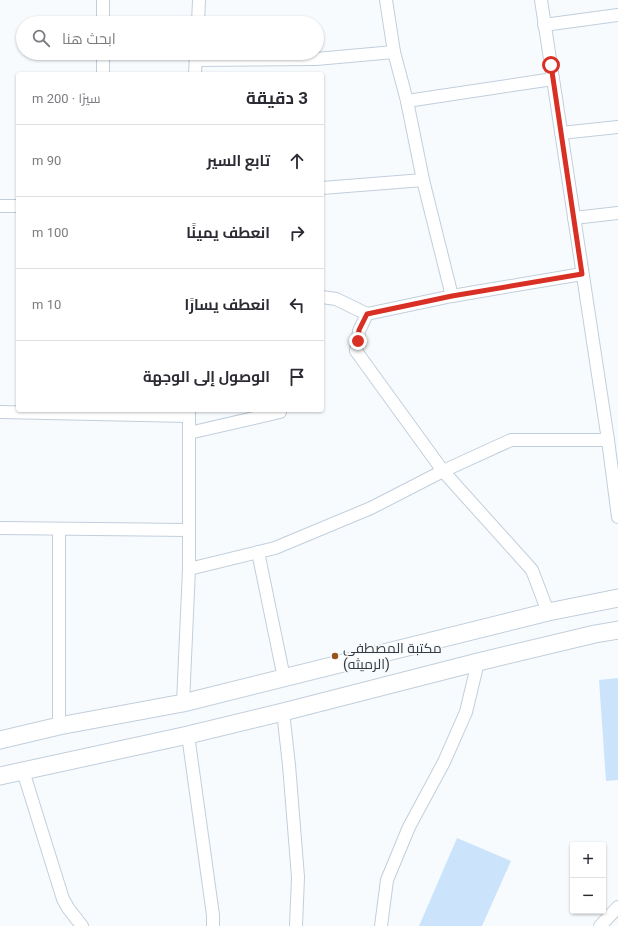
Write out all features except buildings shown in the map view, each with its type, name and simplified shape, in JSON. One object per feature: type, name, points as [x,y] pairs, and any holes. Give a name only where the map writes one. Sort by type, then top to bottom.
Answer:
[{"type":"street","points":[[103,0],[103,16]]},
{"type":"street","points":[[198,16],[199,0]]},
{"type":"street","points":[[386,0],[394,52],[407,101],[423,180],[452,296]]},
{"type":"street","points":[[541,0],[582,274],[608,440],[615,474],[618,517]]},
{"type":"street","points":[[544,25],[618,15]]},
{"type":"street","points":[[324,58],[394,52]]},
{"type":"street","points":[[103,60],[103,72]]},
{"type":"street","points":[[195,72],[196,60]]},
{"type":"street","points":[[407,101],[553,79]]},
{"type":"street","points":[[561,133],[618,127]]},
{"type":"street","points":[[324,188],[423,180]]},
{"type":"street","points":[[0,206],[16,206]]},
{"type":"street","points":[[574,218],[618,213]]},
{"type":"street","points":[[324,297],[336,298],[367,314],[452,296],[582,274]]},
{"type":"street","points":[[367,314],[359,330],[356,351],[443,471],[532,570],[548,612]]},
{"type":"street","points":[[0,412],[16,412]]},
{"type":"street","points":[[124,412],[189,413],[189,569],[183,703]]},
{"type":"street","points":[[189,433],[280,412]]},
{"type":"street","points":[[189,569],[275,548],[371,508],[443,471],[511,440],[608,440]]},
{"type":"street","points":[[0,528],[189,530]]},
{"type":"street","points":[[59,529],[59,726]]},
{"type":"street","points":[[258,552],[284,678]]},
{"type":"street","points":[[0,740],[59,726],[183,703],[548,612],[618,598]]},
{"type":"street","points":[[0,776],[188,735],[478,662],[595,634],[618,630]]},
{"type":"street","points":[[381,926],[387,880],[409,827],[444,762],[466,712],[478,662]]},
{"type":"street","points":[[283,712],[298,876],[296,926]]},
{"type":"street","points":[[188,735],[213,915],[213,926]]},
{"type":"street","points":[[23,771],[63,899],[82,926]]},
{"type":"street","points":[[600,926],[618,907]]},
{"type":"shaded area","points":[[618,678],[618,780],[606,781],[599,680]]},
{"type":"shaded area","points":[[457,838],[511,861],[482,926],[419,926]]},
{"type":"place","name":"مكتبة المصطفى (الرميثه)","points":[[335,656]]},
{"type":"route","points":[[358,341],[359,330],[367,314],[452,296],[582,274],[551,65]]}]
